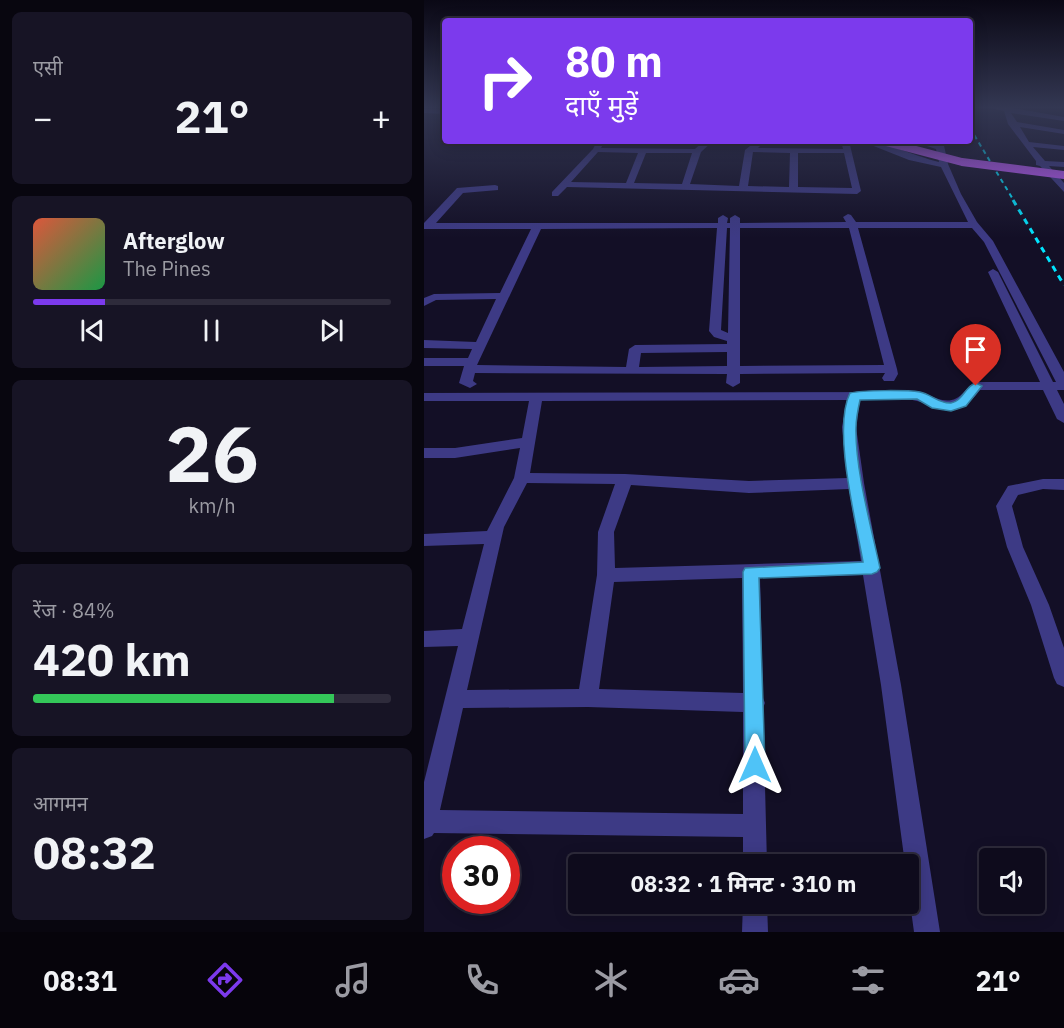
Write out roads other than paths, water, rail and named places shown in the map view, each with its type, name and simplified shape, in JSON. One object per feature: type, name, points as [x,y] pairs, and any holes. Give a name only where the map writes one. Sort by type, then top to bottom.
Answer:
[{"type":"main road","points":[[918,150],[962,162],[1061,176]]},
{"type":"main road","points":[[935,150],[1061,176]]},
{"type":"street","points":[[554,194],[596,150]]},
{"type":"street","points":[[619,150],[697,151],[685,187]]},
{"type":"street","points":[[743,188],[749,150]]},
{"type":"street","points":[[564,184],[857,191],[848,152],[771,150]]},
{"type":"street","points":[[891,150],[943,165]]},
{"type":"street","points":[[424,397],[919,396],[937,405],[951,407],[962,403],[976,386],[1063,386],[988,241],[976,229],[943,165],[940,150]]},
{"type":"street","points":[[1031,150],[1039,163],[1061,176],[1063,189]]},
{"type":"street","points":[[629,186],[643,151]]},
{"type":"street","points":[[793,190],[794,151]]},
{"type":"street","points":[[1039,163],[1063,165]]},
{"type":"street","points":[[426,226],[460,190],[495,188]]},
{"type":"street","points":[[566,226],[569,219],[578,218]]},
{"type":"street","points":[[729,225],[719,266],[715,331],[734,344]]},
{"type":"street","points":[[729,225],[735,266],[734,376]]},
{"type":"street","points":[[426,226],[851,225],[976,229]]},
{"type":"street","points":[[424,362],[602,377],[632,370],[734,376],[888,373],[851,225]]},
{"type":"street","points":[[470,384],[465,380],[471,365],[537,226]]},
{"type":"street","points":[[976,229],[978,241],[1063,419]]},
{"type":"street","points":[[719,266],[735,266]]},
{"type":"street","points":[[424,303],[434,297],[503,296]]},
{"type":"street","points":[[424,344],[480,346]]},
{"type":"street","points":[[632,370],[636,349],[734,344]]},
{"type":"street","points":[[854,396],[849,428],[856,483],[872,568],[927,932]]},
{"type":"street","points":[[536,397],[522,478],[496,527],[425,824],[755,826]]},
{"type":"street","points":[[424,453],[456,453],[528,442]]},
{"type":"street","points":[[522,478],[625,479],[749,487],[856,483]]},
{"type":"street","points":[[589,698],[606,575],[607,532],[625,479]]},
{"type":"street","points":[[1063,485],[1043,484],[1013,490],[1004,506],[1015,547],[1040,605],[1063,678]]},
{"type":"street","points":[[424,540],[494,537]]},
{"type":"street","points":[[606,575],[872,568]]},
{"type":"street","points":[[751,572],[756,854]]},
{"type":"street","points":[[424,639],[470,637]]},
{"type":"street","points":[[455,699],[589,698],[755,703]]},
{"type":"street","points":[[755,914],[755,932]]},
{"type":"railway","points":[[984,150],[1014,201]]},
{"type":"railway","points":[[1013,200],[1064,285]]}]
